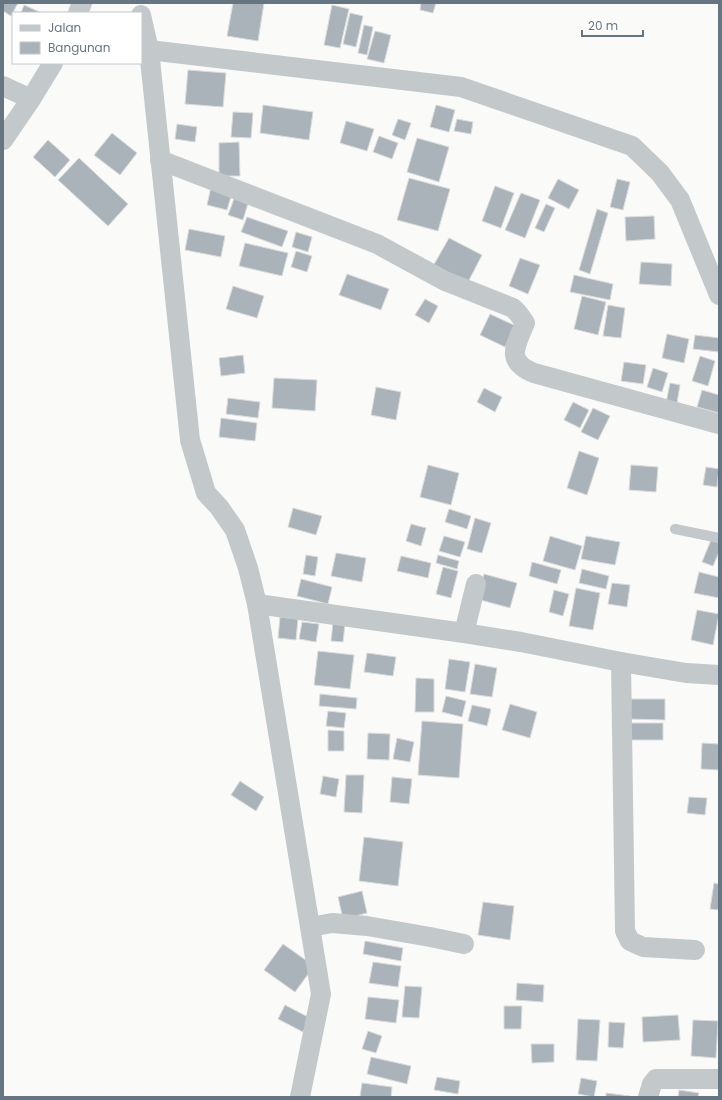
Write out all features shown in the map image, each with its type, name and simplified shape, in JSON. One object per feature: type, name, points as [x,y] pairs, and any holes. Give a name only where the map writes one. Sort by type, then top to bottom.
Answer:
[{"type":"street","points":[[142,18],[149,50],[190,440],[206,493],[219,507],[235,530],[248,568],[257,604],[321,994],[300,1097]]},
{"type":"street","points":[[149,50],[461,87],[632,146],[660,173],[680,200],[719,295]]},
{"type":"street","points":[[3,140],[52,64]]},
{"type":"street","points":[[3,86],[31,99]]},
{"type":"street","points":[[160,160],[377,244],[445,281],[512,308],[518,313],[525,323],[514,356],[516,361],[524,369],[719,424]]},
{"type":"street","points":[[464,633],[476,584]]},
{"type":"street","points":[[257,604],[521,642],[686,673],[719,675]]},
{"type":"street","points":[[621,662],[625,931],[630,941],[642,947],[695,950]]},
{"type":"street","points":[[310,927],[332,922],[367,926],[464,944]]},
{"type":"street","points":[[648,1097],[652,1084],[656,1079],[719,1079]]},
{"type":"lane","points":[[675,529],[719,538]]},
{"type":"building","points":[[3,3],[18,3],[11,16],[3,11]]},
{"type":"building","points":[[233,3],[264,3],[258,41],[227,36]]},
{"type":"building","points":[[421,3],[436,3],[433,13],[420,10]]},
{"type":"building","points":[[24,5],[40,12],[21,12]]},
{"type":"building","points":[[332,5],[349,9],[340,48],[324,45]]},
{"type":"building","points":[[350,13],[363,16],[356,47],[343,44]]},
{"type":"building","points":[[364,25],[373,27],[367,55],[358,53]]},
{"type":"building","points":[[375,31],[391,35],[384,63],[367,59]]},
{"type":"building","points":[[188,70],[226,73],[223,107],[185,104]]},
{"type":"building","points":[[263,105],[313,112],[309,140],[260,133]]},
{"type":"building","points":[[436,105],[455,110],[449,132],[430,127]]},
{"type":"building","points":[[233,112],[253,113],[251,138],[231,137]]},
{"type":"building","points":[[398,119],[411,123],[405,140],[392,135]]},
{"type":"building","points":[[457,119],[473,122],[471,134],[454,131]]},
{"type":"building","points":[[346,121],[374,129],[367,151],[340,143]]},
{"type":"building","points":[[177,124],[197,127],[195,142],[175,139]]},
{"type":"building","points":[[112,133],[137,153],[120,175],[94,155]]},
{"type":"building","points":[[379,136],[398,143],[392,159],[373,152]]},
{"type":"building","points":[[417,138],[449,147],[439,182],[407,172]]},
{"type":"building","points":[[48,140],[70,160],[55,177],[33,157]]},
{"type":"building","points":[[239,142],[240,176],[219,176],[219,143]]},
{"type":"building","points":[[79,158],[128,204],[108,226],[58,180]]},
{"type":"building","points":[[409,178],[450,189],[438,231],[397,220]]},
{"type":"building","points":[[558,179],[579,190],[569,209],[548,198]]},
{"type":"building","points":[[617,179],[630,182],[623,210],[610,207]]},
{"type":"building","points":[[495,186],[514,193],[501,228],[482,221]]},
{"type":"building","points":[[211,187],[232,193],[227,210],[207,205]]},
{"type":"building","points":[[521,193],[540,200],[525,238],[505,230]]},
{"type":"building","points":[[235,196],[249,200],[243,220],[228,215]]},
{"type":"building","points":[[546,204],[555,208],[544,232],[535,228]]},
{"type":"building","points":[[597,209],[608,213],[590,274],[579,270]]},
{"type":"building","points":[[654,216],[655,239],[626,241],[625,217]]},
{"type":"building","points":[[247,217],[288,231],[282,247],[241,232]]},
{"type":"building","points":[[189,229],[225,236],[221,257],[185,250]]},
{"type":"building","points":[[296,232],[312,237],[308,252],[292,247]]},
{"type":"building","points":[[449,238],[482,255],[466,286],[432,268]]},
{"type":"building","points":[[245,243],[288,253],[282,276],[239,266]]},
{"type":"building","points":[[296,251],[312,256],[307,272],[291,267]]},
{"type":"building","points":[[520,258],[540,265],[528,294],[509,286]]},
{"type":"building","points":[[641,262],[672,264],[671,286],[639,284]]},
{"type":"building","points":[[347,274],[389,289],[381,310],[339,295]]},
{"type":"building","points":[[574,275],[613,284],[610,300],[570,292]]},
{"type":"building","points":[[233,286],[264,296],[257,318],[226,309]]},
{"type":"building","points":[[582,296],[606,302],[598,335],[574,329]]},
{"type":"building","points":[[425,299],[438,306],[429,323],[415,315]]},
{"type":"building","points":[[608,305],[625,308],[621,338],[603,336]]},
{"type":"building","points":[[490,314],[516,326],[505,347],[480,335]]},
{"type":"building","points":[[667,334],[689,339],[684,363],[662,358]]},
{"type":"building","points":[[695,335],[719,338],[719,352],[693,349]]},
{"type":"building","points":[[243,355],[245,373],[221,376],[219,358]]},
{"type":"building","points":[[700,356],[715,361],[708,386],[692,381]]},
{"type":"building","points":[[624,362],[646,365],[643,384],[621,381]]},
{"type":"building","points":[[653,368],[668,373],[662,392],[647,387]]},
{"type":"building","points":[[274,378],[317,380],[315,411],[272,408]]},
{"type":"building","points":[[670,383],[680,385],[676,409],[665,408]]},
{"type":"building","points":[[376,387],[401,392],[396,420],[371,415]]},
{"type":"building","points":[[484,388],[502,397],[495,412],[477,402]]},
{"type":"building","points":[[702,390],[719,395],[719,413],[697,407]]},
{"type":"building","points":[[228,398],[260,402],[258,418],[226,414]]},
{"type":"building","points":[[573,402],[589,410],[580,428],[564,420]]},
{"type":"building","points":[[593,408],[610,416],[598,440],[581,432]]},
{"type":"building","points":[[221,418],[257,423],[255,441],[219,437]]},
{"type":"building","points":[[579,451],[599,458],[587,495],[567,488]]},
{"type":"building","points":[[428,465],[459,473],[451,505],[420,497]]},
{"type":"building","points":[[631,465],[658,467],[656,492],[629,490]]},
{"type":"building","points":[[706,467],[719,469],[717,487],[703,485]]},
{"type":"building","points":[[293,508],[322,516],[316,535],[288,527]]},
{"type":"building","points":[[449,509],[471,516],[467,529],[445,522]]},
{"type":"building","points":[[475,518],[491,523],[482,553],[467,549]]},
{"type":"building","points":[[411,524],[426,528],[421,546],[406,541]]},
{"type":"building","points":[[444,536],[465,542],[460,557],[439,551]]},
{"type":"building","points":[[550,536],[582,546],[575,570],[543,561]]},
{"type":"building","points":[[586,536],[620,542],[615,565],[581,559]]},
{"type":"building","points":[[711,540],[719,543],[719,552],[713,566],[702,562]]},
{"type":"building","points":[[336,553],[366,558],[362,582],[331,576]]},
{"type":"building","points":[[306,555],[318,557],[315,576],[303,574]]},
{"type":"building","points":[[438,555],[459,561],[457,569],[436,563]]},
{"type":"building","points":[[401,556],[431,563],[428,578],[397,571]]},
{"type":"building","points":[[532,562],[561,570],[557,584],[529,576]]},
{"type":"building","points":[[443,567],[458,571],[451,598],[436,594]]},
{"type":"building","points":[[582,569],[609,576],[606,589],[579,583]]},
{"type":"building","points":[[699,572],[719,577],[719,598],[694,593]]},
{"type":"building","points":[[484,574],[517,583],[510,608],[477,599]]},
{"type":"building","points":[[301,579],[332,587],[328,604],[297,596]]},
{"type":"building","points":[[612,583],[630,585],[627,607],[608,604]]},
{"type":"building","points":[[576,588],[600,593],[593,630],[569,626]]},
{"type":"building","points":[[554,590],[569,594],[563,616],[549,612]]},
{"type":"building","points":[[697,610],[719,614],[713,645],[691,640]]},
{"type":"building","points":[[280,617],[298,619],[296,640],[278,638]]},
{"type":"building","points":[[302,622],[319,624],[316,642],[299,639]]},
{"type":"building","points":[[333,623],[345,624],[343,642],[331,641]]},
{"type":"building","points":[[318,651],[354,655],[350,689],[314,685]]},
{"type":"building","points":[[367,653],[396,657],[393,676],[364,672]]},
{"type":"building","points":[[449,659],[470,662],[465,692],[445,689]]},
{"type":"building","points":[[475,664],[497,668],[492,697],[470,694]]},
{"type":"building","points":[[416,678],[434,679],[434,712],[415,712]]},
{"type":"building","points":[[320,694],[357,698],[356,709],[319,706]]},
{"type":"building","points":[[446,696],[466,701],[462,717],[442,712]]},
{"type":"building","points":[[631,699],[665,699],[665,720],[630,719]]},
{"type":"building","points":[[510,704],[537,712],[530,738],[502,730]]},
{"type":"building","points":[[472,705],[491,709],[487,726],[468,721]]},
{"type":"building","points":[[328,711],[346,713],[344,728],[326,726]]},
{"type":"building","points":[[422,721],[463,724],[459,778],[418,775]]},
{"type":"building","points":[[629,723],[663,723],[663,740],[629,740]]},
{"type":"building","points":[[328,730],[344,731],[344,751],[328,751]]},
{"type":"building","points":[[368,733],[390,734],[389,760],[367,759]]},
{"type":"building","points":[[397,738],[414,742],[410,762],[393,759]]},
{"type":"building","points":[[702,743],[719,744],[719,770],[701,769]]},
{"type":"building","points":[[346,775],[364,775],[362,813],[344,812]]},
{"type":"building","points":[[323,776],[339,779],[336,797],[320,794]]},
{"type":"building","points":[[392,777],[412,779],[409,804],[390,802]]},
{"type":"building","points":[[240,781],[264,797],[256,811],[231,795]]},
{"type":"building","points":[[689,797],[707,798],[705,815],[687,813]]},
{"type":"building","points":[[364,837],[403,842],[398,886],[359,881]]},
{"type":"building","points":[[714,883],[719,884],[719,910],[710,909]]},
{"type":"building","points":[[362,891],[367,913],[343,919],[338,897]]},
{"type":"building","points":[[483,902],[514,906],[510,940],[478,935]]},
{"type":"building","points":[[365,941],[403,948],[401,961],[363,954]]},
{"type":"building","points":[[283,944],[314,966],[295,992],[264,970]]},
{"type":"building","points":[[373,962],[401,966],[398,987],[369,983]]},
{"type":"building","points":[[517,983],[544,985],[543,1002],[516,1000]]},
{"type":"building","points":[[405,986],[422,987],[419,1018],[402,1017]]},
{"type":"building","points":[[368,997],[399,1000],[396,1023],[365,1019]]},
{"type":"building","points":[[285,1005],[310,1018],[303,1032],[278,1019]]},
{"type":"building","points":[[504,1006],[522,1006],[521,1029],[504,1029]]},
{"type":"building","points":[[678,1015],[680,1040],[643,1042],[642,1017]]},
{"type":"building","points":[[578,1019],[600,1020],[597,1061],[576,1060]]},
{"type":"building","points":[[693,1020],[718,1021],[716,1058],[691,1056]]},
{"type":"building","points":[[609,1022],[625,1023],[623,1048],[608,1047]]},
{"type":"building","points":[[368,1031],[382,1036],[376,1053],[362,1049]]},
{"type":"building","points":[[531,1044],[554,1044],[554,1062],[532,1063]]},
{"type":"building","points":[[371,1057],[411,1066],[407,1084],[367,1074]]},
{"type":"building","points":[[437,1077],[460,1081],[458,1094],[434,1090]]},
{"type":"building","points":[[581,1078],[597,1081],[594,1097],[578,1094]]},
{"type":"building","points":[[362,1083],[392,1087],[391,1097],[360,1097]]},
{"type":"building","points":[[679,1090],[699,1093],[698,1097],[678,1097]]},
{"type":"building","points":[[606,1093],[630,1096],[630,1097],[606,1097]]}]
